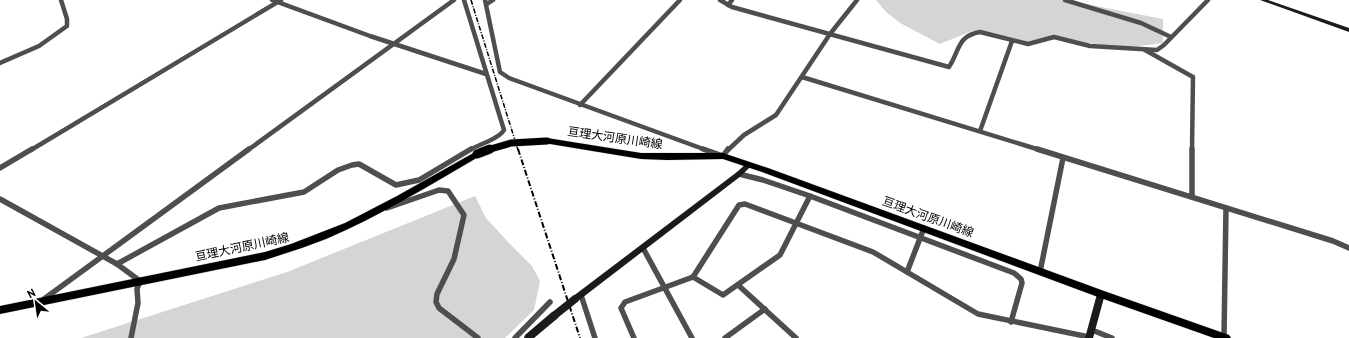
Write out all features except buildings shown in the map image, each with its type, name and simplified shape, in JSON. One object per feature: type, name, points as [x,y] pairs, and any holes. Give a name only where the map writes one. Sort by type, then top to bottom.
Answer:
[{"type":"main road","name":"亘理大河原川崎線","points":[[0,310],[265,256],[295,248],[326,236],[377,212],[489,148],[516,142],[547,141],[641,156],[667,158],[724,156],[745,169],[924,228],[1212,336],[1225,338]]},
{"type":"street","points":[[0,63],[39,46],[67,26],[67,20],[61,0]]},
{"type":"street","points":[[272,0],[279,1],[370,36],[486,74]]},
{"type":"street","points":[[40,303],[101,256],[454,0]]},
{"type":"street","points":[[117,264],[219,208],[304,192],[316,186],[346,165],[358,164],[396,185],[419,180],[481,143],[501,135],[504,130],[464,0]]},
{"type":"street","points":[[493,0],[486,2],[500,72],[509,78],[580,105],[724,156],[727,150],[753,129],[772,119],[776,115],[830,34],[857,0]]},
{"type":"street","points":[[580,105],[680,0]]},
{"type":"street","points":[[720,0],[728,5],[946,67],[950,65],[958,45],[970,34],[980,32],[1012,41],[1036,43],[1054,37],[1090,46],[1149,50],[1160,49],[1208,0]]},
{"type":"street","points":[[728,5],[732,0]]},
{"type":"street","points":[[1065,0],[1141,23],[1171,37]]},
{"type":"street","points":[[1263,0],[1349,30]]},
{"type":"street","points":[[0,168],[279,1]]},
{"type":"street","points":[[980,131],[1012,41]]},
{"type":"street","points":[[1142,49],[1193,77],[1192,197]]},
{"type":"street","points":[[802,77],[1333,241],[1349,248]]},
{"type":"street","points":[[1040,272],[1064,158]]},
{"type":"street","points":[[528,338],[578,297],[745,169],[763,180],[920,237],[1019,276],[1022,283],[1011,322]]},
{"type":"street","points":[[377,212],[439,190],[448,191],[464,215],[454,259],[437,294],[436,302],[439,308],[478,338]]},
{"type":"street","points":[[693,277],[722,295],[780,255],[810,196]]},
{"type":"street","points":[[0,199],[117,264],[140,281],[137,289],[137,310],[131,338]]},
{"type":"street","points":[[634,338],[621,308],[625,302],[693,277],[739,206],[745,204],[872,252],[978,314],[1011,322],[1112,338]]},
{"type":"street","points":[[1225,338],[1226,208]]},
{"type":"street","points":[[907,272],[924,228]]},
{"type":"street","points":[[643,248],[692,338]]},
{"type":"street","points":[[738,284],[796,338]]},
{"type":"street","points":[[1090,335],[1101,294]]},
{"type":"street","points":[[578,297],[595,338]]},
{"type":"street","points":[[515,338],[550,302]]},
{"type":"street","points":[[725,338],[764,309]]},
{"type":"shaded area","points":[[876,0],[1065,0],[1163,19],[1163,43],[1125,48],[1049,38],[1018,43],[972,31],[940,44],[900,23],[886,12]]},
{"type":"shaded area","points":[[475,196],[486,218],[532,266],[540,281],[534,310],[505,338],[81,338],[287,272]]},
{"type":"railway","points":[[471,0],[518,150]]},
{"type":"railway","points":[[518,149],[580,338]]}]
